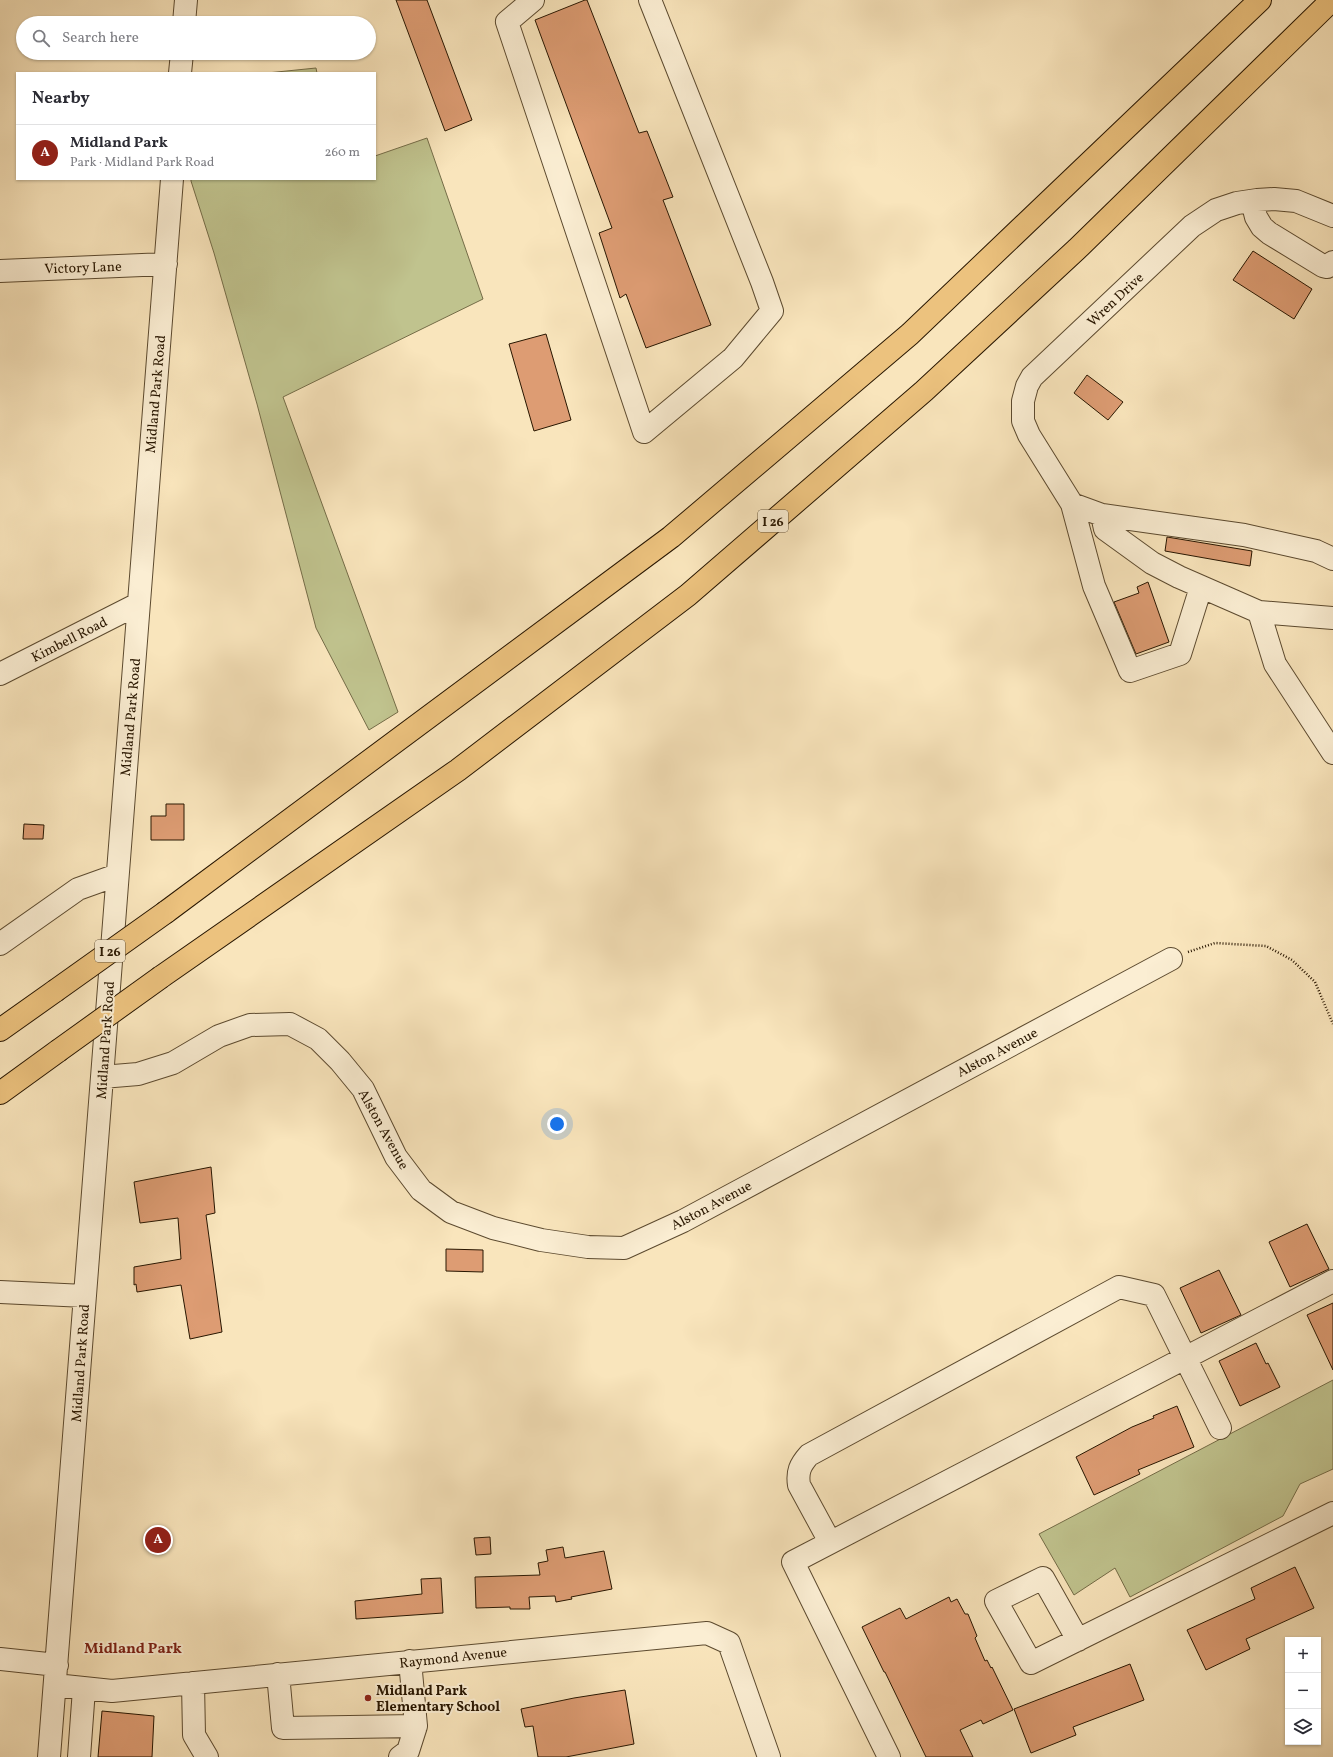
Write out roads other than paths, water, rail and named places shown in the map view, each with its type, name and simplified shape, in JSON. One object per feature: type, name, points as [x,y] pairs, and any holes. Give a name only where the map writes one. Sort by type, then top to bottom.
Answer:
[{"type":"highway","name":"I 26","points":[[0,1030],[166,912],[672,537],[910,334],[1260,0]]},
{"type":"highway","name":"I 26","points":[[0,1093],[161,977],[458,770],[688,595],[924,391],[1077,249],[1332,0]]},
{"type":"street","points":[[185,16],[186,0]]},
{"type":"street","points":[[534,0],[507,22],[644,432],[732,358],[772,311],[650,0]]},
{"type":"street","points":[[180,72],[181,60]]},
{"type":"street","name":"Midland Park Road","points":[[49,1757],[172,180]]},
{"type":"street","name":"Wren Drive","points":[[1201,587],[1180,654],[1130,671],[1094,586],[1072,504],[1029,435],[1023,421],[1023,401],[1027,386],[1032,377],[1192,226],[1216,210],[1238,203],[1274,199],[1296,201],[1333,216]]},
{"type":"street","points":[[1252,201],[1256,217],[1269,233],[1322,266],[1328,267],[1333,262]]},
{"type":"street","name":"Victory Lane","points":[[0,270],[166,264]]},
{"type":"street","points":[[1072,504],[1102,515],[1244,535],[1316,551],[1333,559]]},
{"type":"street","points":[[1102,515],[1105,529],[1152,563],[1201,587],[1259,612],[1333,618]]},
{"type":"street","name":"Kimbell Road","points":[[0,674],[138,604]]},
{"type":"street","points":[[1259,612],[1275,664],[1333,753]]},
{"type":"street","points":[[0,944],[78,889],[117,875]]},
{"type":"street","name":"Alston Avenue","points":[[102,1077],[138,1074],[173,1064],[219,1036],[250,1025],[290,1024],[318,1039],[340,1061],[363,1090],[396,1157],[421,1190],[451,1212],[493,1228],[541,1240],[588,1247],[624,1248],[684,1221],[1171,959]]},
{"type":"street","points":[[889,1757],[793,1562],[1333,1281]]},
{"type":"street","points":[[830,1542],[799,1485],[798,1475],[800,1465],[808,1455],[1120,1287],[1154,1295],[1220,1428]]},
{"type":"street","points":[[0,1292],[85,1296]]},
{"type":"street","points":[[1078,1640],[1333,1513]]},
{"type":"street","name":"Raymond Avenue","points":[[0,1659],[56,1675],[84,1689],[112,1691],[707,1633],[729,1643],[769,1757]]},
{"type":"street","points":[[400,1757],[408,1751],[416,1726],[410,1662]]},
{"type":"street","points":[[278,1674],[283,1728],[416,1726]]},
{"type":"street","points":[[193,1683],[194,1735],[207,1757]]},
{"type":"street","points":[[79,1757],[84,1689]]},
{"type":"place","name":"Midland Park","points":[[158,1540]]},
{"type":"place","name":"Midland Park Elementary School","points":[[368,1698]]},
{"type":"district","name":"Midland Park","points":[[133,1648]]}]
